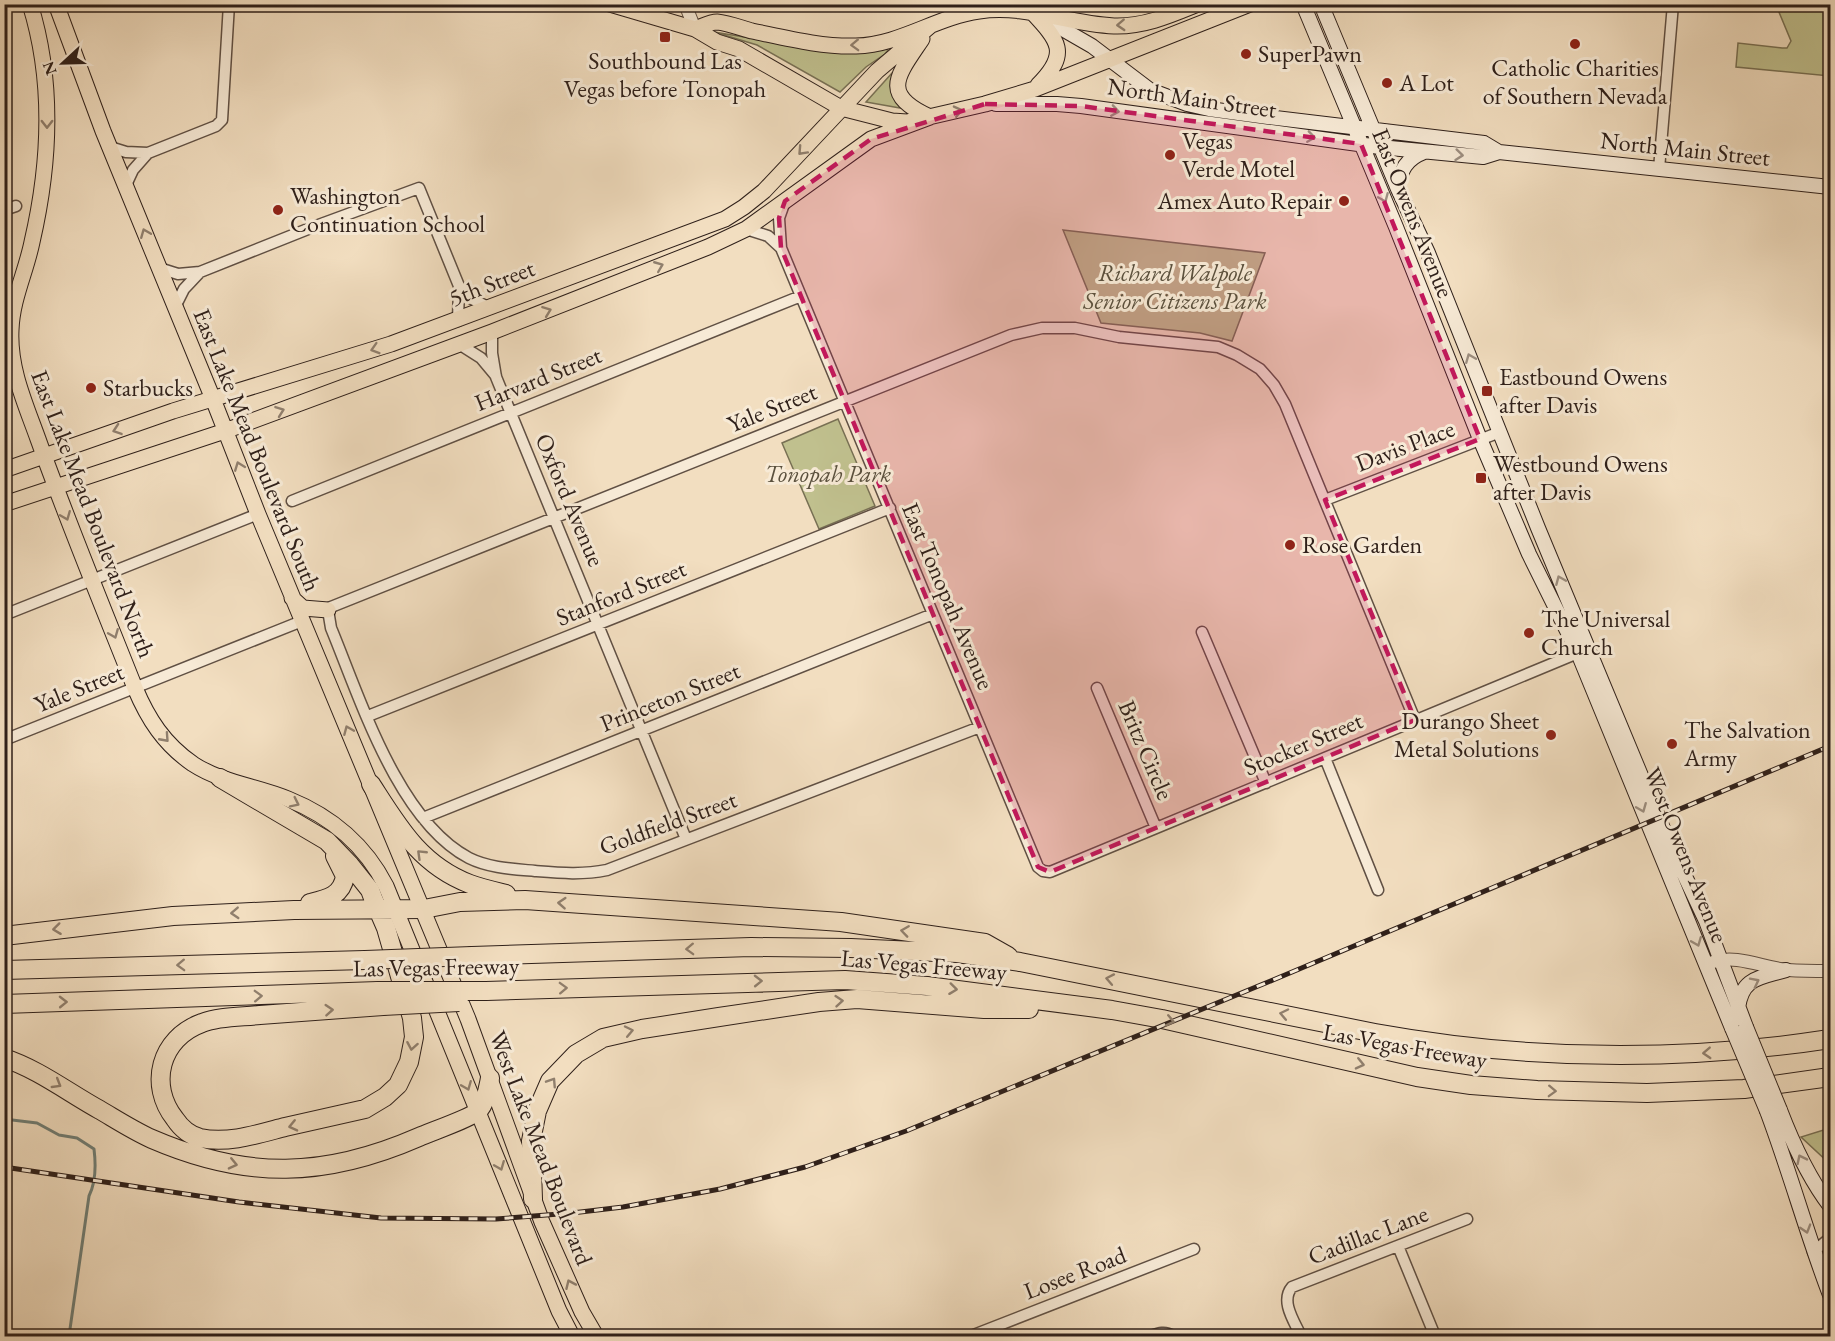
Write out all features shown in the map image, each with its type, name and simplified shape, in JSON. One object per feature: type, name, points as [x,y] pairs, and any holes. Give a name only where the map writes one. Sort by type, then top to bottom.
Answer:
[{"type":"highway","points":[[219,778],[327,841],[351,865],[386,909],[387,928],[412,1018],[414,1037],[409,1062],[398,1085],[365,1108],[226,1140],[198,1137],[183,1129],[167,1109],[162,1092],[161,1068],[175,1038],[195,1026],[203,1022],[380,998]]},
{"type":"highway","points":[[371,784],[404,834],[430,862],[471,884],[525,900]]},
{"type":"highway","points":[[294,910],[306,903],[333,896],[339,892],[344,881],[343,869],[338,861],[324,842],[308,829]]},
{"type":"highway","points":[[4,936],[173,916],[294,910],[424,909],[460,902],[525,900],[841,922],[985,943],[1020,962]]},
{"type":"highway","name":"Las Vegas Freeway","points":[[4,970],[751,947],[840,947],[957,953],[1020,962],[1425,1042],[1473,1048],[1587,1055],[1671,1054],[1765,1047],[1830,1039]]},
{"type":"highway","name":"Las Vegas Freeway","points":[[4,1004],[488,996],[505,990],[845,980],[927,986],[1112,1010],[1162,1019],[1417,1077],[1471,1085],[1588,1092],[1671,1092],[1744,1089],[1830,1077]]},
{"type":"highway","points":[[533,1199],[531,1141],[537,1111],[550,1081],[576,1054],[603,1038],[642,1029],[719,1017],[819,1002],[857,999],[984,1009],[1112,1010]]},
{"type":"highway","points":[[1765,1047],[1830,1032]]},
{"type":"highway","points":[[4,1058],[52,1082],[150,1138],[193,1155],[248,1167],[290,1170],[353,1161],[395,1147],[477,1112],[486,1096],[490,1078]]},
{"type":"main road","name":"East Lake Mead Boulevard North","points":[[30,4],[46,80],[46,160],[30,253],[14,300],[10,330],[12,358],[20,390],[54,488],[146,714],[162,736],[194,764],[219,778],[288,799],[332,822],[377,868],[386,909]]},
{"type":"main road","name":"East Lake Mead Boulevard South","points":[[56,4],[110,147],[292,598],[424,909]]},
{"type":"main road","points":[[610,4],[695,29],[717,42],[739,49],[841,108],[892,121],[908,122],[985,104],[1035,89],[1108,58],[1250,4]]},
{"type":"main road","points":[[695,29],[714,22],[817,44],[857,46],[890,41],[978,11],[1006,9],[1031,11],[1067,20],[1117,26],[1149,22],[1198,4]]},
{"type":"main road","name":"East Owens Avenue","points":[[1303,4],[1396,227],[1450,368],[1489,436]]},
{"type":"main road","name":"East Owens Avenue","points":[[1321,4],[1398,189],[1428,253],[1489,436]]},
{"type":"main road","points":[[1031,11],[1053,37],[1058,51],[1053,69],[1035,89]]},
{"type":"main road","name":"North Main Street","points":[[1031,11],[1069,32],[1150,90],[1209,109],[1484,143],[1499,152],[1830,187]]},
{"type":"main road","name":"5th Street","points":[[4,470],[213,399],[458,321],[725,219],[764,191],[893,56],[930,26]]},
{"type":"main road","points":[[930,26],[899,74],[897,81],[903,100],[910,108],[930,117]]},
{"type":"main road","name":"North Main Street","points":[[985,104],[1079,106],[1380,147],[1483,158],[1499,152]]},
{"type":"main road","name":"5th Street","points":[[4,504],[225,431],[492,332],[708,247],[746,229],[871,139],[930,117]]},
{"type":"main road","points":[[1398,189],[1399,177],[1405,164],[1410,158],[1425,152]]},
{"type":"main road","points":[[604,288],[609,262]]},
{"type":"main road","name":"West Owens Avenue","points":[[1489,436],[1546,547],[1666,838],[1721,959],[1738,1008],[1739,1027]]},
{"type":"main road","name":"West Owens Avenue","points":[[1489,436],[1530,554],[1578,653],[1706,964],[1739,1027],[1774,1111],[1806,1170],[1830,1205]]},
{"type":"main road","points":[[1530,554],[1546,547]]},
{"type":"main road","points":[[292,598],[303,608],[328,610]]},
{"type":"main road","name":"West Lake Mead Boulevard","points":[[386,909],[421,974],[559,1311],[572,1336]]},
{"type":"main road","name":"West Lake Mead Boulevard","points":[[424,909],[490,1078],[533,1199],[582,1312],[596,1336]]},
{"type":"main road","points":[[1738,1008],[1743,988],[1752,981],[1786,970]]},
{"type":"main road","name":"West Owens Avenue","points":[[1774,1111],[1785,1158],[1813,1252],[1830,1295]]},
{"type":"street","points":[[110,147],[126,152],[148,153],[216,126],[222,120],[229,4]]},
{"type":"street","points":[[685,4],[695,29]]},
{"type":"street","points":[[1659,169],[1673,4]]},
{"type":"street","points":[[126,186],[133,170],[148,153]]},
{"type":"street","points":[[159,268],[178,274],[201,272],[419,188],[459,286],[468,297],[490,308]]},
{"type":"street","name":"East Tonopah Avenue","points":[[785,201],[780,218],[781,248],[1038,867],[1043,871]]},
{"type":"street","points":[[4,210],[16,206]]},
{"type":"street","points":[[746,229],[768,236],[781,248]]},
{"type":"street","points":[[175,307],[184,289],[201,272]]},
{"type":"street","points":[[458,321],[459,286]]},
{"type":"street","name":"Harvard Street","points":[[292,501],[801,296]]},
{"type":"street","name":"Yale Street","points":[[328,610],[1011,335],[1041,328],[1082,329],[1119,337],[1218,347],[1245,359],[1267,377],[1286,404],[1415,720]]},
{"type":"street","name":"Oxford Avenue","points":[[492,332],[492,353],[496,377],[686,839]]},
{"type":"street","name":"Oxford Avenue","points":[[459,344],[481,358],[496,377]]},
{"type":"street","name":"Davis Place","points":[[1325,500],[1489,436]]},
{"type":"street","name":"Stanford Street","points":[[368,716],[890,508]]},
{"type":"street","points":[[4,615],[258,514]]},
{"type":"street","name":"Goldfield Street","points":[[328,610],[331,628],[383,753],[403,789],[439,837],[469,858],[498,868],[562,873],[593,873],[608,870],[980,727]]},
{"type":"street","name":"Princeton Street","points":[[423,818],[933,615]]},
{"type":"street","name":"Yale Street","points":[[4,740],[302,621]]},
{"type":"street","points":[[1202,632],[1266,783]]},
{"type":"street","name":"Stocker Street","points":[[1043,871],[1050,872],[1578,653]]},
{"type":"street","name":"Britz Circle","points":[[1097,688],[1156,828]]},
{"type":"street","points":[[1325,758],[1378,890]]},
{"type":"street","points":[[1706,964],[1721,959],[1786,970],[1830,971]]},
{"type":"street","name":"Cadillac Lane","points":[[1300,1336],[1287,1303],[1287,1294],[1292,1287],[1467,1219]]},
{"type":"street","points":[[1813,1252],[1830,1238]]},
{"type":"street","points":[[1398,1246],[1435,1336]]},
{"type":"street","name":"Losee Road","points":[[971,1336],[1194,1249]]},
{"type":"street","points":[[1151,1336],[1161,1333],[1170,1335]]},
{"type":"highlighted area","points":[[985,104],[1081,106],[1361,144],[1480,439],[1325,500],[1415,720],[1050,872],[1038,867],[781,248],[779,218],[785,201],[871,139]]},
{"type":"green space","points":[[1776,5],[1830,5],[1830,76],[1736,67],[1738,43],[1787,48],[1791,41]]},
{"type":"green space","points":[[714,32],[806,47],[886,47],[888,50],[840,92],[757,45]]},
{"type":"green space","points":[[892,73],[893,86],[900,108],[866,102]]},
{"type":"green space","name":"Richard Walpole Senior Citizens Park","points":[[1063,230],[1265,253],[1232,341],[1200,333],[1101,323]]},
{"type":"green space","name":"Tonopah Park","points":[[838,419],[875,506],[819,529],[782,443]]},
{"type":"green space","points":[[1830,1128],[1830,1164],[1801,1137]]},
{"type":"waterway","points":[[4,1119],[37,1123],[59,1135],[77,1138],[94,1149],[94,1179],[89,1196],[69,1336]]},
{"type":"railway","points":[[4,1167],[239,1202],[381,1218],[496,1219],[572,1213],[623,1207],[720,1189],[805,1167],[906,1131],[1830,746]]},
{"type":"place","name":"Southbound Las Vegas before Tonopah","points":[[665,37]]},
{"type":"place","name":"Catholic Charities of Southern Nevada","points":[[1575,44]]},
{"type":"place","name":"SuperPawn","points":[[1246,54]]},
{"type":"place","name":"A Lot","points":[[1387,83]]},
{"type":"place","name":"Vegas Verde Motel","points":[[1170,155]]},
{"type":"place","name":"Amex Auto Repair","points":[[1344,201]]},
{"type":"place","name":"Washington Continuation School","points":[[278,210]]},
{"type":"place","name":"Starbucks","points":[[91,388]]},
{"type":"place","name":"Eastbound Owens after Davis","points":[[1487,391]]},
{"type":"place","name":"Westbound Owens after Davis","points":[[1481,478]]},
{"type":"place","name":"Rose Garden","points":[[1290,545]]},
{"type":"place","name":"The Universal Church","points":[[1529,633]]},
{"type":"place","name":"Durango Sheet Metal Solutions","points":[[1551,735]]},
{"type":"place","name":"The Salvation Army","points":[[1672,744]]}]
